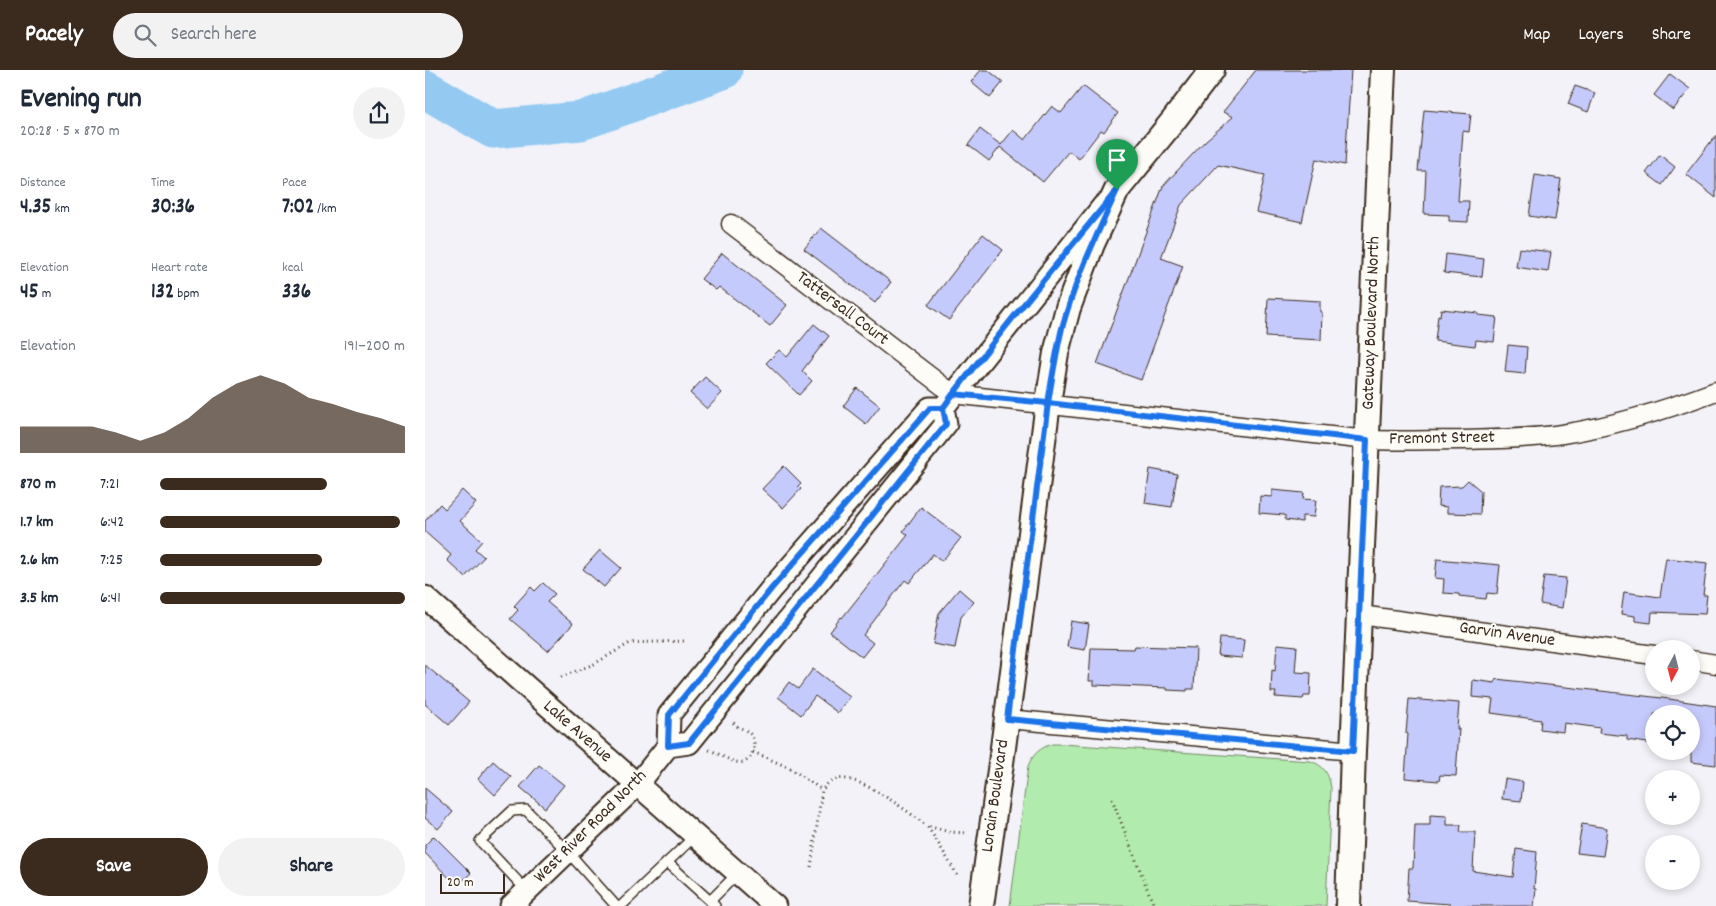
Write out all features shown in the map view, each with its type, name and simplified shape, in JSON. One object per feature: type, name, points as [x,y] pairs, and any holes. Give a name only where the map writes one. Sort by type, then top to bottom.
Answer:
[{"type":"main road","points":[[1117,190],[1212,70]]},
{"type":"main road","name":"Gateway Boulevard North","points":[[1348,906],[1383,70]]},
{"type":"main road","name":"Lorain Boulevard","points":[[981,906],[1056,353],[1068,308],[1092,244],[1117,190]]},
{"type":"street","points":[[948,401],[946,424],[689,743],[668,746],[669,715],[705,670],[772,588],[930,408],[948,401],[1117,190]]},
{"type":"street","name":"Tattersall Court","points":[[731,224],[948,401]]},
{"type":"street","name":"Fremont Street","points":[[948,401],[1048,403],[1367,440],[1398,441],[1522,438],[1561,434],[1635,419],[1683,404],[1716,391]]},
{"type":"street","name":"Lake Avenue","points":[[425,597],[775,906]]},
{"type":"street","name":"Garvin Avenue","points":[[1360,615],[1645,654]]},
{"type":"street","points":[[1700,661],[1716,664]]},
{"type":"street","points":[[1007,719],[1353,751]]},
{"type":"street","name":"West River Road North","points":[[520,901],[637,785],[668,746]]},
{"type":"lane","points":[[520,901],[480,842],[512,811],[526,810],[568,852],[616,906]]},
{"type":"lane","points":[[621,906],[695,836]]},
{"type":"lane","points":[[667,862],[713,903],[738,874]]},
{"type":"path","points":[[561,677],[594,664],[630,643],[685,641]]},
{"type":"path","points":[[709,750],[717,752],[730,761],[735,762],[746,760],[753,752],[754,744],[750,733],[738,728],[731,719]]},
{"type":"path","points":[[753,752],[791,768],[822,790]]},
{"type":"path","points":[[811,867],[822,790],[827,784],[840,778],[859,783],[897,804],[927,826],[941,846],[957,876]]},
{"type":"path","points":[[1112,799],[1154,906]]},
{"type":"path","points":[[927,826],[968,834]]},
{"type":"green space","points":[[1052,744],[1310,761],[1319,765],[1327,774],[1331,788],[1326,906],[1010,906],[1028,766],[1037,752]]},
{"type":"building","points":[[981,70],[988,70],[1003,82],[990,98],[971,82]]},
{"type":"building","points":[[1256,70],[1351,70],[1345,165],[1316,159],[1302,222],[1256,212],[1265,175],[1218,165],[1181,205],[1161,258],[1183,266],[1141,380],[1097,364],[1163,186],[1205,141],[1233,117],[1223,112]]},
{"type":"building","points":[[1670,74],[1690,89],[1673,110],[1654,95]]},
{"type":"building","points":[[1083,86],[1118,113],[1104,132],[1101,130],[1079,159],[1069,151],[1043,182],[1000,147],[989,161],[968,145],[980,129],[1001,145],[1013,130],[1025,140],[1052,106],[1061,113]]},
{"type":"building","points":[[1575,86],[1595,93],[1588,112],[1568,104]]},
{"type":"building","points":[[1424,110],[1471,114],[1469,132],[1463,131],[1458,201],[1469,201],[1468,222],[1449,221],[1449,215],[1424,214],[1426,171],[1418,171]]},
{"type":"building","points":[[1716,135],[1716,198],[1686,174]]},
{"type":"building","points":[[1660,155],[1675,167],[1662,185],[1646,173]]},
{"type":"building","points":[[1535,175],[1561,179],[1555,220],[1529,216]]},
{"type":"building","points":[[821,228],[891,282],[875,303],[804,249]]},
{"type":"building","points":[[983,234],[1003,250],[949,320],[928,305]]},
{"type":"building","points":[[1519,248],[1551,252],[1548,272],[1516,267]]},
{"type":"building","points":[[722,253],[787,305],[770,326],[719,287],[716,290],[701,279]]},
{"type":"building","points":[[1446,254],[1484,259],[1482,277],[1444,273]]},
{"type":"building","points":[[1268,298],[1320,301],[1320,312],[1322,312],[1321,340],[1266,337]]},
{"type":"building","points":[[1441,309],[1497,317],[1494,342],[1476,340],[1475,346],[1435,341],[1438,315],[1440,316]]},
{"type":"building","points":[[814,324],[829,336],[802,371],[812,381],[799,395],[766,363],[779,350],[787,357]]},
{"type":"building","points":[[1508,345],[1527,347],[1525,374],[1505,372]]},
{"type":"building","points":[[705,377],[722,393],[707,409],[690,393]]},
{"type":"building","points":[[857,388],[880,406],[866,424],[843,406]]},
{"type":"building","points":[[784,466],[801,483],[798,486],[801,489],[783,508],[762,489]]},
{"type":"building","points":[[1150,469],[1177,474],[1172,507],[1145,503]]},
{"type":"building","points":[[1468,480],[1481,491],[1480,514],[1447,513],[1447,507],[1438,506],[1439,487],[1462,486]]},
{"type":"building","points":[[462,490],[476,503],[460,521],[482,541],[475,549],[484,557],[465,577],[447,560],[451,555],[425,532],[425,521],[440,504],[445,509]]},
{"type":"building","points":[[1272,490],[1304,493],[1303,499],[1316,500],[1314,517],[1302,516],[1302,522],[1285,520],[1285,515],[1259,513],[1260,496],[1272,497]]},
{"type":"building","points":[[921,507],[961,538],[942,561],[933,554],[909,583],[905,580],[863,635],[873,643],[862,657],[830,632],[908,535],[903,531]]},
{"type":"building","points":[[600,550],[621,568],[604,587],[583,569]]},
{"type":"building","points":[[1666,558],[1707,563],[1703,595],[1707,595],[1705,614],[1652,612],[1651,623],[1635,621],[1635,616],[1621,614],[1624,592],[1660,597]]},
{"type":"building","points":[[1437,559],[1500,565],[1497,594],[1487,593],[1486,599],[1443,593],[1444,579],[1435,578]]},
{"type":"building","points":[[1544,576],[1566,578],[1562,608],[1540,604]]},
{"type":"building","points":[[543,583],[555,594],[547,602],[573,624],[548,651],[510,619],[518,610],[514,606],[531,587],[535,591]]},
{"type":"building","points":[[959,589],[974,602],[961,617],[955,648],[933,644],[939,613]]},
{"type":"building","points":[[1071,621],[1089,624],[1085,650],[1067,647]]},
{"type":"building","points":[[1220,638],[1244,640],[1242,658],[1218,656]]},
{"type":"building","points":[[1277,644],[1297,646],[1295,672],[1311,673],[1310,696],[1304,696],[1303,699],[1275,697],[1276,692],[1271,692],[1272,670],[1275,671]]},
{"type":"building","points":[[1135,646],[1196,648],[1194,689],[1187,689],[1187,691],[1167,690],[1167,688],[1094,685],[1094,681],[1089,681],[1091,648],[1134,649]]},
{"type":"building","points":[[425,665],[469,702],[449,725],[425,704]]},
{"type":"building","points":[[813,669],[850,697],[838,713],[815,696],[801,715],[778,697],[789,682],[798,689]]},
{"type":"building","points":[[1496,679],[1716,706],[1716,765],[1691,762],[1691,760],[1700,760],[1700,705],[1645,705],[1645,743],[1627,740],[1627,736],[1599,733],[1600,728],[1564,723],[1563,732],[1540,729],[1541,720],[1491,713],[1493,699],[1472,697],[1473,680],[1495,683]]},
{"type":"building","points":[[1409,699],[1459,703],[1456,776],[1440,775],[1439,781],[1405,778]]},
{"type":"building","points":[[493,761],[511,777],[495,795],[478,779]]},
{"type":"building","points":[[539,765],[564,785],[545,808],[520,787]]},
{"type":"building","points":[[1505,779],[1523,782],[1521,801],[1502,799]]},
{"type":"building","points":[[425,788],[453,812],[438,829],[425,818]]},
{"type":"building","points":[[1430,815],[1447,816],[1447,825],[1461,825],[1460,832],[1475,832],[1473,871],[1513,877],[1516,849],[1537,852],[1534,906],[1450,906],[1450,904],[1407,901],[1409,868],[1413,868],[1415,825],[1430,825]]},
{"type":"building","points":[[1582,824],[1607,828],[1603,856],[1577,853]]},
{"type":"building","points":[[434,836],[471,873],[457,886],[425,853],[425,845]]},
{"type":"waterway","points":[[425,89],[493,129],[581,121],[723,70]]},
{"type":"route","points":[[1117,190],[953,394],[943,408],[946,424],[689,743],[668,746],[669,715],[705,670],[772,588],[930,408],[943,408],[953,394],[1048,403],[1007,719],[1353,751],[1367,440],[1048,403],[1056,353],[1068,308],[1092,244],[1117,190]]}]
